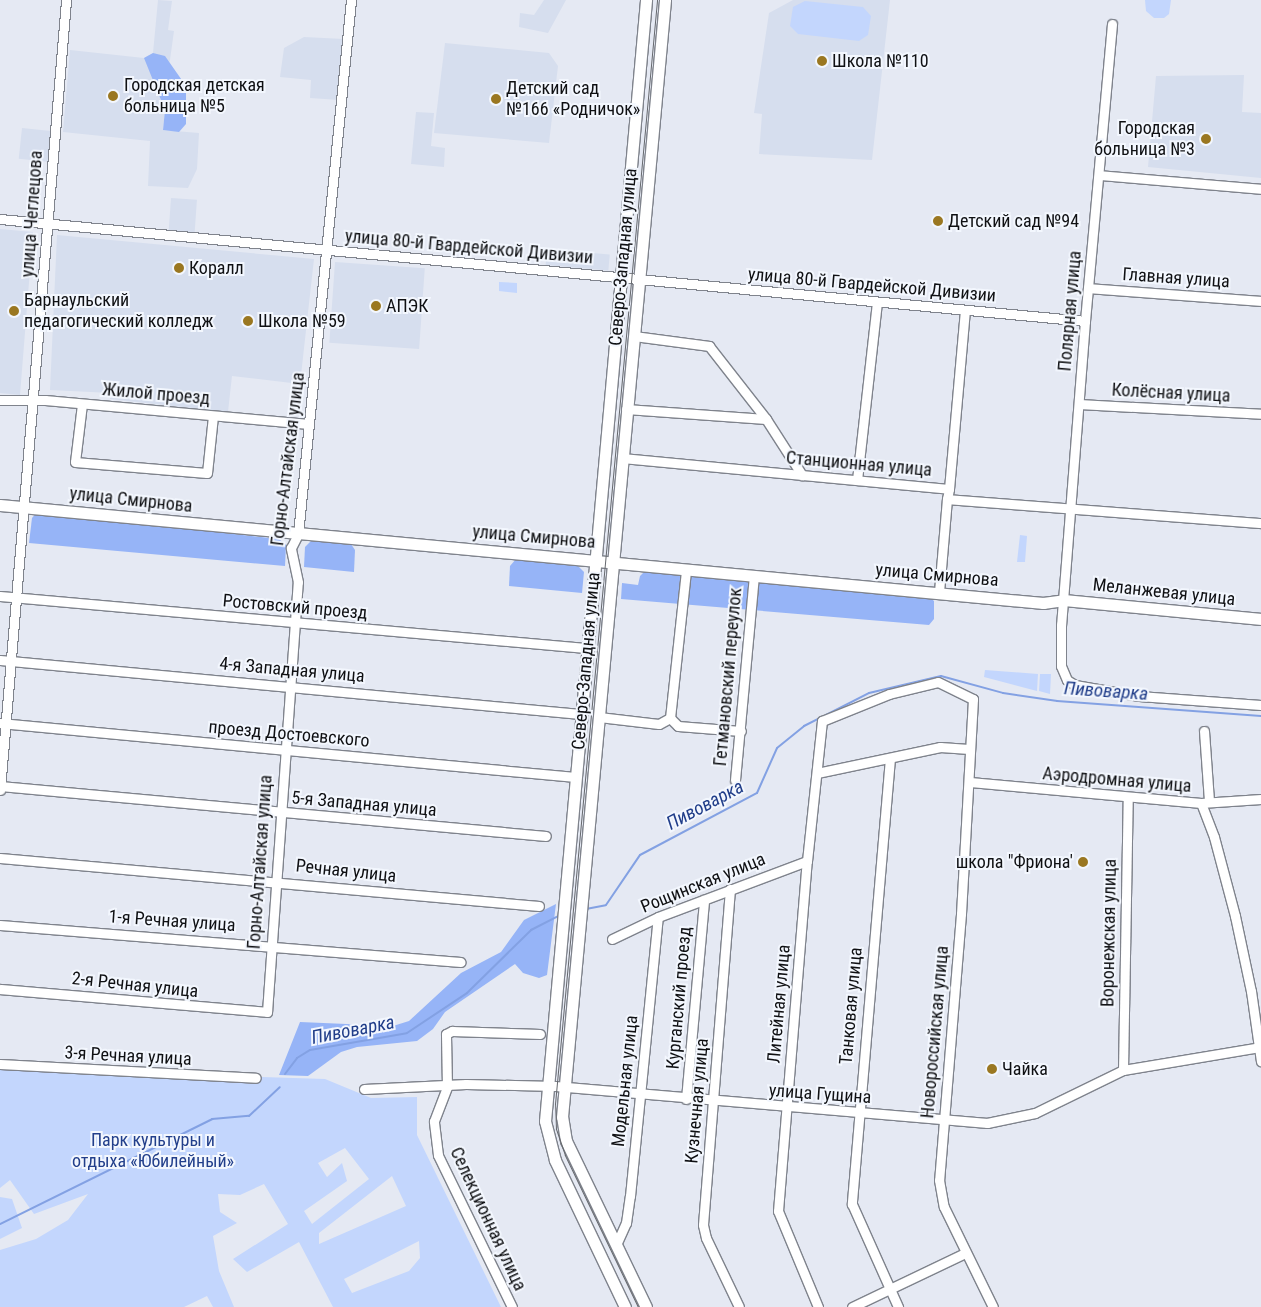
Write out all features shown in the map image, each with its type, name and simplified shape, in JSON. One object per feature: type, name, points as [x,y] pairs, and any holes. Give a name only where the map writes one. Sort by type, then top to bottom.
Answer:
[{"type":"main road","name":"Северо-Западная улица","points":[[626,1307],[550,1148],[544,1121],[646,0]]},
{"type":"main road","name":"Северо-Западная улица","points":[[646,1307],[566,1141],[562,1117],[665,0]]},
{"type":"main road","name":"улица Смирнова","points":[[0,505],[1044,603],[1064,600]]},
{"type":"main road","name":"Меланжевая улица","points":[[1064,600],[1261,619]]},
{"type":"street","name":"улица Чеглецова","points":[[0,790],[4,723],[12,661],[17,597],[22,506],[34,400],[66,0]]},
{"type":"street","name":"Горно-Алтайская улица","points":[[267,1012],[274,881],[290,685],[293,623],[298,582],[291,548],[298,534],[328,252],[351,0]]},
{"type":"street","name":"Полярная улица","points":[[1112,24],[1085,320],[1064,600],[1061,666],[1070,683],[1139,696],[1261,705]]},
{"type":"street","points":[[1099,175],[1261,189]]},
{"type":"street","name":"улица 80-й Гвардейской Дивизии","points":[[0,219],[328,252],[621,276],[877,303],[1085,320]]},
{"type":"street","name":"Главная улица","points":[[1088,288],[1261,301]]},
{"type":"street","points":[[857,480],[877,303]]},
{"type":"street","points":[[949,489],[965,311]]},
{"type":"street","points":[[634,336],[709,346],[766,419],[802,475]]},
{"type":"street","name":"Жилой проезд","points":[[0,400],[34,400],[309,424]]},
{"type":"street","points":[[82,404],[75,462],[207,473],[214,416]]},
{"type":"street","name":"Колёсная улица","points":[[1079,404],[1261,414]]},
{"type":"street","points":[[626,409],[766,419]]},
{"type":"street","name":"Станционная улица","points":[[622,458],[949,489],[947,499],[1071,510],[1261,523]]},
{"type":"street","points":[[939,592],[947,499]]},
{"type":"street","points":[[670,718],[686,570]]},
{"type":"street","name":"Гетмановский переулок","points":[[735,780],[754,576]]},
{"type":"street","name":"Ростовский проезд","points":[[0,596],[586,648]]},
{"type":"street","name":"4-я Западная улица","points":[[0,660],[290,685],[580,714]]},
{"type":"street","name":"Литейная улица","points":[[818,1307],[778,1211],[807,861],[822,721],[889,694],[938,682],[973,699],[969,749]]},
{"type":"street","points":[[599,716],[659,724],[670,718]]},
{"type":"street","points":[[670,718],[678,726],[741,731]]},
{"type":"street","name":"проезд Достоевского","points":[[4,723],[575,777]]},
{"type":"street","points":[[1204,731],[1205,802],[1235,916],[1251,991],[1261,1061]]},
{"type":"street","points":[[817,773],[940,747],[969,749]]},
{"type":"street","name":"Новороссийская улица","points":[[969,749],[970,782],[944,1120],[941,1193],[944,1207],[993,1307]]},
{"type":"street","name":"Танковая улица","points":[[890,758],[858,1113],[852,1204],[898,1307]]},
{"type":"street","name":"Аэродромная улица","points":[[970,782],[1128,797],[1205,802],[1261,799]]},
{"type":"street","name":"5-я Западная улица","points":[[0,786],[546,836]]},
{"type":"street","name":"Воронежская улица","points":[[1123,1070],[1128,797]]},
{"type":"street","name":"Речная улица","points":[[0,858],[539,906]]},
{"type":"street","name":"Рощинская улица","points":[[612,939],[658,917],[807,861]]},
{"type":"street","name":"Кузнечная улица","points":[[730,889],[703,1224],[706,1238],[739,1307]]},
{"type":"street","name":"Курганский проезд","points":[[686,1099],[704,900]]},
{"type":"street","name":"Модельная улица","points":[[616,1245],[626,1223],[630,1196],[658,917]]},
{"type":"street","name":"1-я Речная улица","points":[[0,925],[271,945],[461,962]]},
{"type":"street","name":"2-я Речная улица","points":[[0,989],[267,1012]]},
{"type":"street","points":[[447,1087],[446,1034],[452,1031],[540,1034]]},
{"type":"street","name":"улица Гущина","points":[[364,1089],[447,1087],[466,1084],[564,1087],[640,1096],[987,1123],[1025,1117],[1123,1070],[1260,1047]]},
{"type":"street","name":"3-я Речная улица","points":[[0,1064],[256,1078]]},
{"type":"street","name":"Селекционная улица","points":[[447,1087],[434,1121],[438,1155],[512,1307]]},
{"type":"street","points":[[852,1307],[965,1253]]},
{"type":"shaded area","name":"Городская детская больница №5","points":[[158,0],[172,1],[168,30],[174,31],[169,67],[153,81],[165,110],[163,130],[199,133],[197,169],[188,188],[148,186],[150,141],[63,132],[70,50],[144,58],[153,53]]},
{"type":"shaded area","points":[[544,0],[566,0],[548,33],[519,27],[520,13],[534,15]]},
{"type":"shaded area","name":"Школа №110","points":[[793,0],[890,0],[872,160],[759,154],[762,114],[754,113],[769,13]]},
{"type":"shaded area","points":[[304,37],[344,39],[339,100],[310,98],[311,80],[280,77],[284,48]]},
{"type":"shaded area","name":"Детский сад №166 «Родничок»","points":[[445,43],[549,53],[558,66],[549,143],[434,133]]},
{"type":"shaded area","points":[[153,53],[165,56],[186,86],[186,124],[179,132],[163,130],[165,110],[144,58]]},
{"type":"shaded area","name":"Городская больница №3","points":[[1244,75],[1242,112],[1261,113],[1261,178],[1148,167],[1156,76]]},
{"type":"shaded area","points":[[416,112],[434,113],[431,146],[445,148],[444,167],[411,164]]},
{"type":"shaded area","points":[[22,128],[51,131],[48,162],[19,159]]},
{"type":"shaded area","points":[[171,198],[197,200],[195,234],[169,232]]},
{"type":"shaded area","name":"Барнаульский педагогический колледж","points":[[0,229],[33,232],[20,395],[0,393]]},
{"type":"shaded area","points":[[57,235],[314,259],[300,384],[232,376],[228,412],[110,399],[111,393],[50,390]]},
{"type":"shaded area","points":[[547,249],[610,254],[608,270],[546,265]]},
{"type":"shaded area","name":"АПЭК","points":[[335,262],[425,268],[419,349],[329,343]]},
{"type":"shaded area","points":[[37,512],[279,539],[286,545],[285,566],[29,543],[32,518]]},
{"type":"shaded area","points":[[311,541],[351,544],[355,550],[354,572],[304,567],[305,547]]},
{"type":"shaded area","points":[[516,559],[578,566],[584,572],[582,593],[509,586],[510,566]]},
{"type":"shaded area","points":[[645,571],[928,596],[934,601],[934,619],[929,625],[621,599],[622,583],[638,585],[640,576]]},
{"type":"shaded area","points":[[556,904],[547,975],[539,978],[523,973],[515,964],[445,1012],[433,1029],[417,1041],[357,1047],[341,1052],[308,1076],[279,1075],[300,1022],[393,1026],[409,1021],[461,973],[501,952],[524,920]]},
{"type":"green space","points":[[1145,0],[1171,0],[1169,14],[1164,18],[1154,18],[1146,11]]},
{"type":"green space","points":[[805,1],[863,7],[871,16],[868,35],[859,41],[798,34],[790,26],[793,7]]},
{"type":"green space","points":[[499,282],[517,283],[517,293],[499,291]]},
{"type":"green space","points":[[1020,535],[1027,536],[1025,562],[1017,562]]},
{"type":"green space","points":[[985,670],[1038,674],[1037,691],[984,677]]},
{"type":"green space","points":[[1040,674],[1051,674],[1050,694],[1039,691]]},
{"type":"green space","name":"Парк культуры и отдыха «Юбилейный»","points":[[0,1069],[325,1079],[371,1098],[417,1097],[417,1135],[501,1307],[333,1307],[299,1242],[247,1272],[233,1259],[288,1224],[264,1184],[240,1195],[218,1194],[220,1212],[237,1223],[213,1236],[219,1271],[234,1307],[213,1307],[207,1296],[184,1307],[0,1307],[0,1250],[36,1239],[68,1220],[88,1194],[34,1214],[10,1180],[0,1188]],"holes":[[[345,1148],[369,1179],[312,1224],[304,1211],[347,1181],[342,1163],[327,1177],[318,1163]],[[392,1176],[406,1206],[319,1244],[319,1233]],[[419,1241],[420,1258],[409,1271],[352,1293],[344,1279]]]},
{"type":"green space","points":[[0,1197],[12,1199],[22,1228],[0,1239]]},
{"type":"waterway","name":"Пивоварка","points":[[826,715],[869,693],[941,676],[1003,693],[1057,701],[1261,716]]},
{"type":"waterway","name":"Пивоварка","points":[[586,909],[606,905],[640,855],[757,793],[777,748],[804,726],[820,718]]},
{"type":"waterway","name":"Пивоварка","points":[[285,1074],[297,1058],[310,1050],[407,1033],[467,993],[531,930],[559,916]]},
{"type":"waterway","name":"Пивоварка","points":[[0,1224],[212,1119],[249,1116],[280,1087]]},
{"type":"tram line","points":[[638,1307],[565,1155],[556,1129],[555,1104],[657,0]]},
{"type":"place","name":"Школа №110","points":[[822,61]]},
{"type":"place","name":"Городская детская больница №5","points":[[113,96]]},
{"type":"place","name":"Детский сад №166 «Родничок»","points":[[496,99]]},
{"type":"place","name":"Городская больница №3","points":[[1206,139]]},
{"type":"place","name":"Детский сад №94","points":[[938,221]]},
{"type":"place","name":"Коралл","points":[[179,268]]},
{"type":"place","name":"АПЭК","points":[[376,306]]},
{"type":"place","name":"Барнаульский педагогический колледж","points":[[14,311]]},
{"type":"place","name":"Школа №59","points":[[248,321]]},
{"type":"place","name":"школа \"Фриона'","points":[[1083,862]]},
{"type":"place","name":"Чайка","points":[[992,1069]]}]
